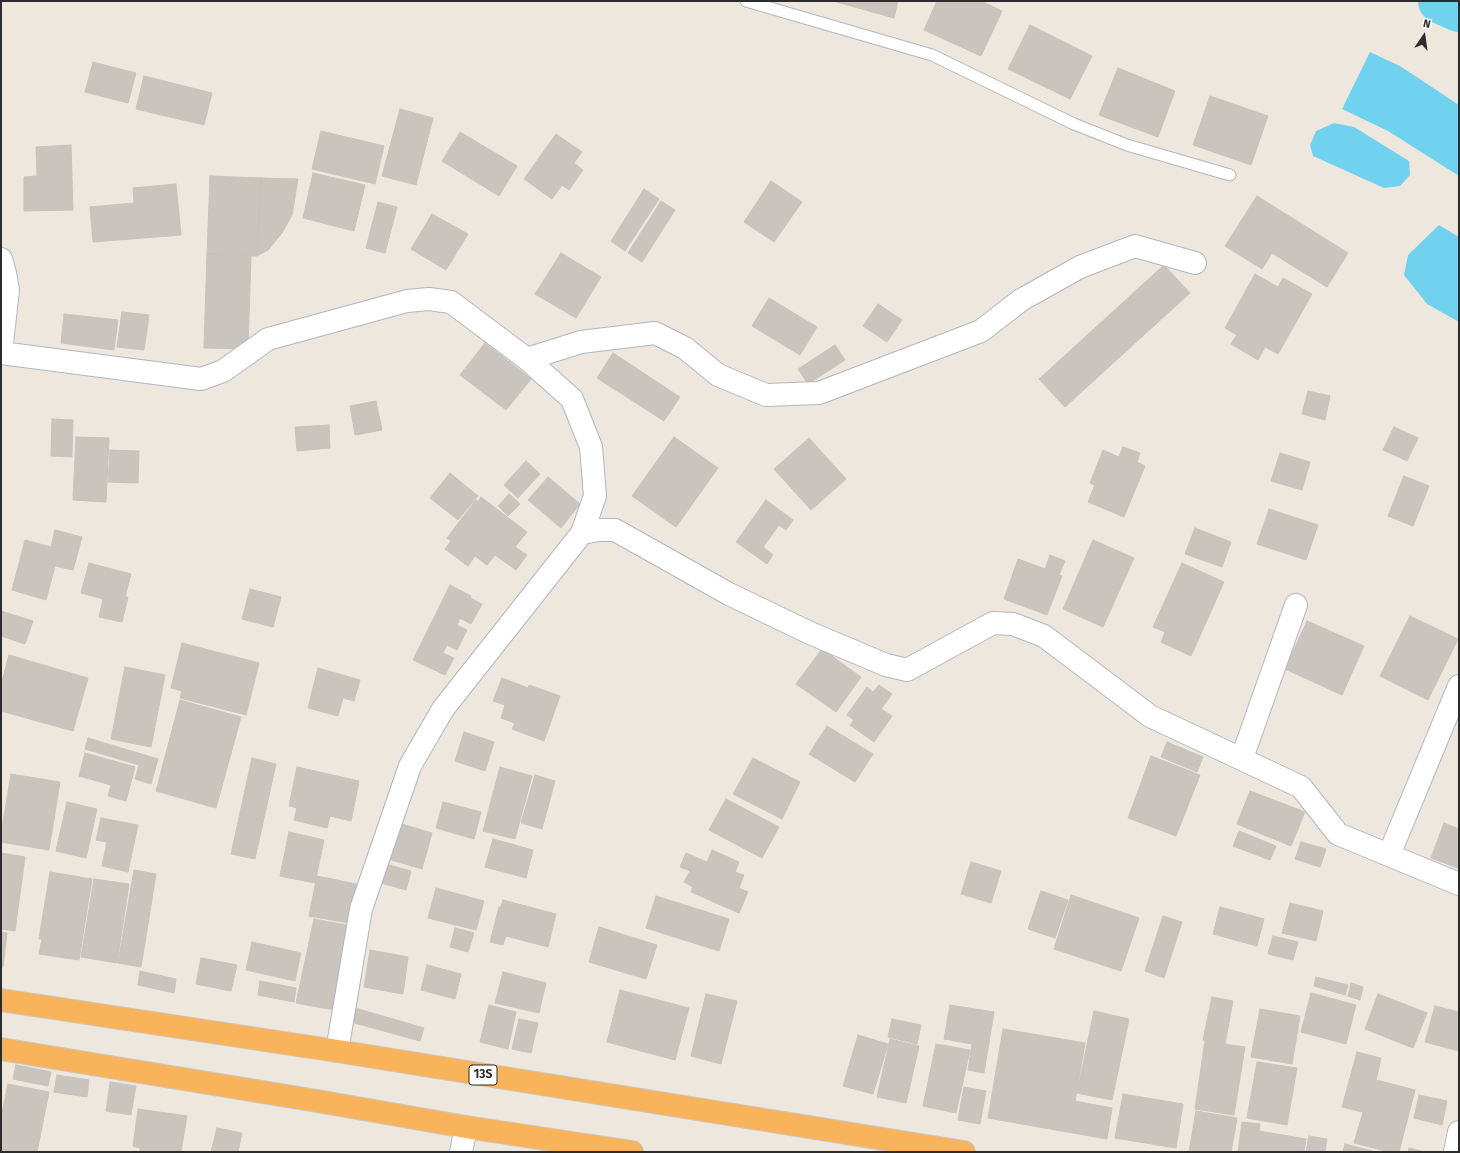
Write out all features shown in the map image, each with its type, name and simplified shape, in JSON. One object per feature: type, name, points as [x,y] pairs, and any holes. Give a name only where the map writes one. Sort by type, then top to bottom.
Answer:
[{"type":"highway","name":"13S","points":[[1,1000],[337,1051],[964,1152]]},
{"type":"highway","points":[[1,1049],[466,1127],[632,1152]]},
{"type":"street","points":[[527,359],[581,342],[655,333],[685,348],[718,375],[766,395],[819,393],[981,331],[1021,300],[1080,267],[1136,246],[1195,262]]},
{"type":"street","points":[[1,259],[6,273],[8,290],[1,352],[201,378],[223,371],[268,339],[407,301],[429,299],[451,302],[527,359],[572,399],[591,446],[595,496],[582,533],[443,708],[410,766],[361,909],[337,1051]]},
{"type":"street","points":[[582,533],[599,530],[615,530],[729,594],[810,633],[886,665],[907,670],[993,623],[1013,624],[1044,636],[1150,716],[1301,787],[1338,834],[1459,884]]},
{"type":"street","points":[[1242,758],[1296,605]]},
{"type":"street","points":[[1389,855],[1459,686]]},
{"type":"street","points":[[460,1152],[466,1127]]},
{"type":"street","points":[[1455,1152],[1459,1132]]},
{"type":"lane","points":[[746,1],[932,55],[1074,124],[1127,145],[1230,175]]},
{"type":"water","points":[[1370,52],[1400,66],[1459,105],[1459,176],[1388,131],[1342,109]]},
{"type":"water","points":[[1334,123],[1354,127],[1409,161],[1410,175],[1400,186],[1384,188],[1313,156],[1310,145],[1316,131]]},
{"type":"water","points":[[1439,225],[1459,237],[1459,322],[1427,304],[1404,275],[1408,255]]},
{"type":"building","points":[[833,1],[898,1],[894,18]]},
{"type":"building","points":[[937,1],[981,1],[1002,11],[981,56],[924,30]]},
{"type":"building","points":[[1030,25],[1092,56],[1070,99],[1008,69]]},
{"type":"building","points":[[93,62],[136,73],[128,103],[85,92]]},
{"type":"building","points":[[1118,68],[1175,91],[1158,137],[1099,115]]},
{"type":"building","points":[[144,76],[212,93],[204,125],[136,109]]},
{"type":"building","points":[[1210,96],[1268,116],[1251,165],[1193,145]]},
{"type":"building","points":[[400,109],[433,118],[416,185],[382,176]]},
{"type":"building","points":[[321,131],[384,146],[375,184],[312,169]]},
{"type":"building","points":[[460,132],[517,166],[499,196],[442,161]]},
{"type":"building","points":[[556,134],[582,152],[574,163],[583,170],[569,190],[562,185],[552,199],[524,179]]},
{"type":"building","points":[[71,145],[73,210],[24,211],[24,177],[37,176],[36,147]]},
{"type":"building","points":[[313,173],[365,185],[354,231],[303,218]]},
{"type":"building","points":[[210,176],[261,178],[257,256],[207,254]]},
{"type":"building","points":[[261,178],[298,179],[292,215],[282,233],[268,250],[257,256]]},
{"type":"building","points":[[771,181],[802,202],[774,242],[744,222]]},
{"type":"building","points":[[176,184],[181,235],[93,242],[90,207],[134,203],[133,188]]},
{"type":"building","points":[[644,189],[659,199],[625,251],[611,241]]},
{"type":"building","points":[[1257,196],[1348,253],[1327,287],[1272,253],[1262,269],[1225,246]]},
{"type":"building","points":[[661,201],[675,210],[642,262],[628,253]]},
{"type":"building","points":[[378,202],[397,207],[385,253],[366,248]]},
{"type":"building","points":[[432,214],[468,234],[446,270],[411,249]]},
{"type":"building","points":[[561,253],[601,277],[576,318],[535,294]]},
{"type":"building","points":[[207,254],[251,256],[248,349],[204,348]]},
{"type":"building","points":[[1164,265],[1190,293],[1065,407],[1039,379]]},
{"type":"building","points":[[1255,274],[1278,287],[1283,278],[1312,294],[1278,354],[1265,347],[1258,360],[1231,344],[1237,335],[1225,328]]},
{"type":"building","points":[[769,298],[817,327],[800,355],[752,326]]},
{"type":"building","points":[[878,304],[902,320],[887,342],[863,326]]},
{"type":"building","points":[[122,312],[149,315],[144,350],[117,347]]},
{"type":"building","points":[[64,314],[118,320],[114,350],[61,343]]},
{"type":"building","points":[[485,343],[531,379],[506,410],[460,375]]},
{"type":"building","points":[[835,345],[845,360],[808,384],[798,369]]},
{"type":"building","points":[[613,353],[680,397],[664,421],[597,378]]},
{"type":"building","points":[[1308,391],[1330,396],[1325,420],[1302,414]]},
{"type":"building","points":[[376,401],[382,430],[355,435],[350,406]]},
{"type":"building","points":[[52,419],[73,420],[72,457],[51,456]]},
{"type":"building","points":[[329,425],[330,448],[297,451],[295,427]]},
{"type":"building","points":[[1394,427],[1418,438],[1407,461],[1383,450]]},
{"type":"building","points":[[76,437],[109,438],[106,502],[73,500]]},
{"type":"building","points":[[674,437],[718,468],[676,527],[632,496]]},
{"type":"building","points":[[809,438],[846,479],[811,510],[774,469]]},
{"type":"building","points":[[1123,447],[1140,453],[1137,462],[1145,466],[1124,517],[1088,502],[1095,485],[1090,483],[1103,450],[1119,457]]},
{"type":"building","points":[[110,450],[139,451],[138,483],[108,482]]},
{"type":"building","points":[[1280,453],[1310,462],[1302,490],[1271,481]]},
{"type":"building","points":[[526,461],[540,474],[518,498],[504,485]]},
{"type":"building","points":[[450,473],[478,496],[458,520],[430,498]]},
{"type":"building","points":[[1404,476],[1429,486],[1413,526],[1388,516]]},
{"type":"building","points":[[548,477],[580,504],[561,528],[528,500]]},
{"type":"building","points":[[509,494],[520,504],[508,516],[498,506]]},
{"type":"building","points":[[481,497],[527,532],[515,547],[527,555],[516,570],[495,555],[487,565],[475,556],[468,566],[445,549],[451,541],[447,538],[476,500],[477,502]]},
{"type":"building","points":[[766,500],[793,520],[786,530],[779,525],[763,547],[773,555],[767,564],[736,542]]},
{"type":"building","points":[[1269,509],[1318,525],[1306,560],[1257,544]]},
{"type":"building","points":[[1195,528],[1231,542],[1222,567],[1185,554]]},
{"type":"building","points":[[55,530],[82,537],[73,570],[55,566],[46,600],[12,590],[25,540],[51,547]]},
{"type":"building","points":[[1093,540],[1134,558],[1103,627],[1063,609]]},
{"type":"building","points":[[1050,555],[1065,561],[1059,575],[1062,576],[1047,615],[1004,599],[1018,559],[1045,569]]},
{"type":"building","points":[[89,563],[131,574],[125,597],[128,597],[122,622],[99,617],[103,599],[81,593]]},
{"type":"building","points":[[1182,563],[1224,582],[1191,656],[1161,642],[1165,632],[1153,627]]},
{"type":"building","points":[[450,585],[471,596],[470,598],[482,604],[471,624],[460,618],[457,625],[467,630],[457,650],[447,645],[443,653],[454,658],[445,675],[413,660]]},
{"type":"building","points":[[250,589],[281,597],[273,627],[242,619]]},
{"type":"building","points":[[1,611],[33,621],[25,644],[1,636]]},
{"type":"building","points":[[1410,616],[1458,639],[1428,700],[1380,676]]},
{"type":"building","points":[[1307,621],[1364,646],[1342,695],[1285,669]]},
{"type":"building","points":[[182,643],[259,663],[246,715],[180,698],[182,691],[171,688]]},
{"type":"building","points":[[822,649],[861,677],[836,712],[796,684]]},
{"type":"building","points":[[9,655],[88,678],[73,731],[1,711],[1,685]]},
{"type":"building","points":[[125,667],[165,675],[151,747],[111,739]]},
{"type":"building","points":[[318,668],[360,680],[354,701],[343,698],[338,716],[308,708]]},
{"type":"building","points":[[502,678],[528,688],[529,685],[560,696],[544,741],[512,729],[515,723],[501,718],[505,705],[493,701]]},
{"type":"building","points":[[879,685],[892,694],[881,709],[892,716],[874,742],[850,725],[854,720],[847,715],[867,687],[873,692]]},
{"type":"building","points":[[180,700],[241,717],[216,808],[156,791]]},
{"type":"building","points":[[827,726],[873,754],[855,782],[809,754]]},
{"type":"building","points":[[464,732],[494,742],[485,771],[455,761]]},
{"type":"building","points":[[88,738],[158,759],[151,784],[135,779],[139,765],[85,749]]},
{"type":"building","points":[[1167,742],[1203,757],[1197,772],[1161,757]]},
{"type":"building","points":[[85,753],[135,767],[126,801],[108,796],[111,785],[79,776]]},
{"type":"building","points":[[1151,756],[1200,775],[1176,836],[1128,818]]},
{"type":"building","points":[[252,758],[276,764],[255,859],[231,854]]},
{"type":"building","points":[[753,758],[800,782],[782,819],[733,794]]},
{"type":"building","points":[[297,767],[359,781],[351,821],[330,816],[327,828],[294,820],[297,808],[289,806]]},
{"type":"building","points":[[500,767],[532,776],[515,839],[483,831]]},
{"type":"building","points":[[11,774],[60,782],[49,850],[1,842]]},
{"type":"building","points":[[535,775],[555,781],[542,829],[521,823]]},
{"type":"building","points":[[1250,791],[1305,812],[1291,846],[1237,824]]},
{"type":"building","points":[[726,799],[779,827],[762,858],[709,830]]},
{"type":"building","points":[[67,802],[97,809],[86,858],[56,851]]},
{"type":"building","points":[[443,802],[481,812],[474,839],[436,828]]},
{"type":"building","points":[[101,818],[138,825],[128,872],[102,866],[107,842],[96,840]]},
{"type":"building","points":[[398,823],[432,833],[422,869],[388,859]]},
{"type":"building","points":[[1444,823],[1459,829],[1458,868],[1431,858]]},
{"type":"building","points":[[1239,831],[1276,846],[1270,860],[1233,846]]},
{"type":"building","points":[[289,832],[324,840],[315,883],[280,876]]},
{"type":"building","points":[[493,839],[533,850],[526,878],[485,867]]},
{"type":"building","points":[[1301,842],[1326,849],[1320,867],[1295,859]]},
{"type":"building","points":[[712,850],[739,862],[735,872],[744,875],[739,888],[748,892],[739,913],[691,892],[693,887],[684,882],[690,871],[680,867],[686,853],[707,862]]},
{"type":"building","points":[[1,853],[25,857],[15,931],[1,929]]},
{"type":"building","points":[[971,862],[1001,871],[991,903],[961,894]]},
{"type":"building","points":[[386,864],[411,871],[406,890],[381,883]]},
{"type":"building","points":[[134,870],[156,874],[141,967],[118,963]]},
{"type":"building","points":[[50,872],[92,879],[79,960],[39,954],[42,939],[39,939]]},
{"type":"building","points":[[317,876],[356,884],[349,923],[309,916]]},
{"type":"building","points":[[94,879],[129,884],[117,963],[81,957]]},
{"type":"building","points":[[436,888],[484,901],[476,930],[428,918]]},
{"type":"building","points":[[1041,891],[1068,900],[1055,938],[1028,929]]},
{"type":"building","points":[[1071,895],[1139,918],[1121,971],[1054,949]]},
{"type":"building","points":[[656,896],[729,919],[719,951],[646,928]]},
{"type":"building","points":[[503,900],[556,914],[548,947],[506,936],[503,945],[490,942],[499,907],[501,907]]},
{"type":"building","points":[[1290,903],[1323,911],[1316,941],[1282,933]]},
{"type":"building","points":[[1220,907],[1264,919],[1257,946],[1213,934]]},
{"type":"building","points":[[1163,916],[1182,922],[1164,978],[1145,971]]},
{"type":"building","points":[[314,919],[351,926],[334,1010],[296,1003]]},
{"type":"building","points":[[599,927],[657,945],[646,979],[589,962]]},
{"type":"building","points":[[455,928],[474,933],[468,952],[450,947]]},
{"type":"building","points":[[1,932],[7,933],[3,967],[1,967]]},
{"type":"building","points":[[1273,936],[1298,942],[1293,960],[1268,954]]},
{"type":"building","points":[[252,942],[301,953],[295,981],[246,970]]},
{"type":"building","points":[[370,950],[408,957],[403,994],[364,987]]},
{"type":"building","points":[[201,958],[237,965],[231,991],[196,984]]},
{"type":"building","points":[[427,965],[461,974],[455,999],[421,990]]},
{"type":"building","points":[[140,971],[176,979],[174,993],[138,985]]},
{"type":"building","points":[[503,972],[546,983],[539,1013],[495,1003]]},
{"type":"building","points":[[1316,977],[1348,985],[1345,995],[1314,986]]},
{"type":"building","points":[[260,981],[296,988],[294,1002],[258,995]]},
{"type":"building","points":[[1351,983],[1363,987],[1360,1000],[1348,996]]},
{"type":"building","points":[[620,990],[689,1008],[675,1060],[607,1042]]},
{"type":"building","points":[[1311,993],[1356,1005],[1346,1044],[1301,1032]]},
{"type":"building","points":[[706,994],[737,1001],[721,1064],[691,1056]]},
{"type":"building","points":[[1378,994],[1427,1013],[1413,1048],[1365,1029]]},
{"type":"building","points":[[1212,997],[1233,1001],[1225,1044],[1203,1040]]},
{"type":"building","points":[[489,1005],[516,1012],[508,1049],[480,1042]]},
{"type":"building","points":[[950,1005],[994,1012],[984,1073],[968,1070],[972,1044],[944,1039]]},
{"type":"building","points":[[1435,1006],[1459,1012],[1459,1051],[1425,1042]]},
{"type":"building","points":[[355,1008],[424,1028],[420,1041],[351,1022]]},
{"type":"building","points":[[1260,1009],[1300,1016],[1292,1064],[1251,1057]]},
{"type":"building","points":[[1094,1011],[1129,1019],[1112,1100],[1077,1093]]},
{"type":"building","points":[[519,1019],[538,1023],[531,1053],[512,1049]]},
{"type":"building","points":[[892,1019],[921,1025],[917,1044],[888,1037]]},
{"type":"building","points":[[1003,1029],[1085,1043],[1075,1101],[1112,1108],[1107,1139],[988,1118]]},
{"type":"building","points":[[858,1035],[888,1044],[873,1094],[843,1086]]},
{"type":"building","points":[[890,1039],[919,1046],[906,1103],[877,1097]]},
{"type":"building","points":[[1205,1041],[1245,1047],[1234,1115],[1195,1109]]},
{"type":"building","points":[[936,1044],[970,1050],[956,1113],[923,1106]]},
{"type":"building","points":[[1357,1052],[1381,1058],[1376,1080],[1415,1090],[1399,1152],[1390,1152],[1354,1143],[1363,1112],[1342,1107]]},
{"type":"building","points":[[1257,1062],[1297,1068],[1287,1125],[1247,1118]]},
{"type":"building","points":[[16,1065],[51,1072],[48,1086],[13,1079]]},
{"type":"building","points":[[57,1075],[89,1080],[87,1097],[54,1092]]},
{"type":"building","points":[[110,1082],[136,1086],[131,1115],[106,1111]]},
{"type":"building","points":[[8,1084],[49,1092],[37,1152],[1,1152],[1,1118]]},
{"type":"building","points":[[964,1087],[986,1091],[980,1124],[958,1120]]},
{"type":"building","points":[[1123,1094],[1183,1104],[1176,1148],[1115,1138]]},
{"type":"building","points":[[1419,1095],[1447,1101],[1442,1125],[1414,1118]]},
{"type":"building","points":[[138,1109],[187,1116],[181,1152],[140,1152],[140,1148],[133,1146]]},
{"type":"building","points":[[1196,1111],[1237,1118],[1231,1152],[1189,1152]]},
{"type":"building","points":[[1242,1122],[1260,1124],[1259,1131],[1306,1139],[1304,1152],[1238,1152]]},
{"type":"building","points":[[217,1128],[242,1133],[238,1152],[211,1152]]},
{"type":"building","points":[[1309,1136],[1327,1139],[1325,1152],[1306,1152]]},
{"type":"building","points":[[1345,1144],[1376,1152],[1343,1152]]},
{"type":"building","points":[[1409,1148],[1425,1152],[1408,1152]]},
{"type":"waterway","points":[[1441,1],[1459,9]]}]
